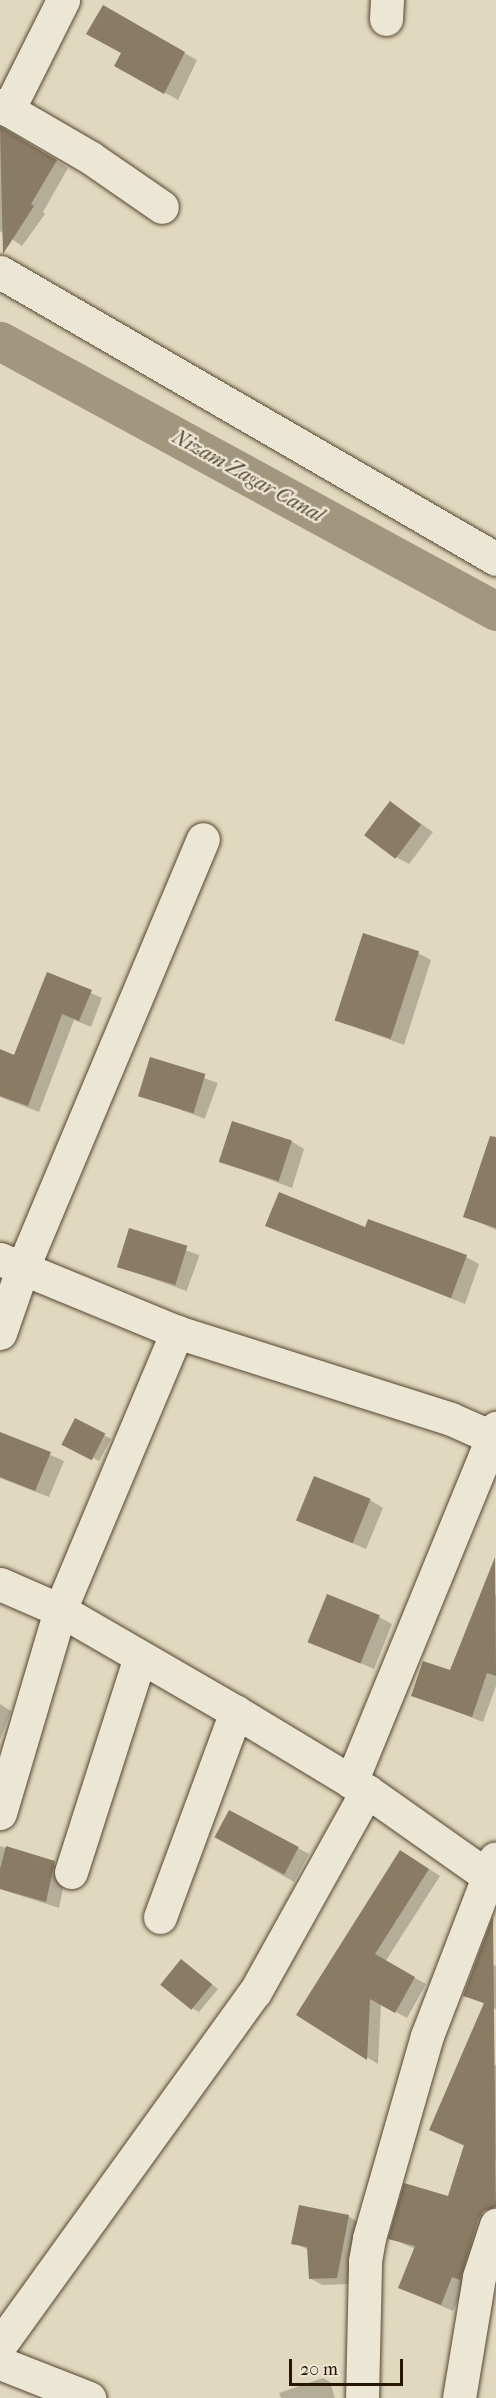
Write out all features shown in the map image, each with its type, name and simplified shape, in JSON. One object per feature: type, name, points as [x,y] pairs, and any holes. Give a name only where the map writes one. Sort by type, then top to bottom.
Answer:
[{"type":"street","points":[[63,0],[4,108],[91,158],[162,207]]},
{"type":"street","points":[[0,272],[496,559]]},
{"type":"street","points":[[0,1333],[11,1263],[203,839]]},
{"type":"street","points":[[0,2345],[255,1992],[359,1786],[495,1435],[177,1332],[11,1263]]},
{"type":"street","points":[[0,1813],[60,1611],[177,1332]]},
{"type":"street","points":[[2,1589],[60,1611],[236,1712],[359,1786],[494,1872],[427,2036],[369,2238],[365,2261],[362,2398]]},
{"type":"street","points":[[70,1872],[140,1657]]},
{"type":"street","points":[[160,1917],[236,1712]]},
{"type":"street","points":[[459,2398],[479,2277],[496,2225]]},
{"type":"street","points":[[0,2363],[89,2398]]},
{"type":"building","points":[[103,5],[185,52],[164,94],[114,66],[121,53],[86,34]]},
{"type":"building","points":[[0,127],[57,160],[31,204],[34,206],[3,254]]},
{"type":"building","points":[[390,801],[421,824],[395,859],[364,835]]},
{"type":"building","points":[[363,933],[419,951],[391,1039],[335,1020]]},
{"type":"building","points":[[47,972],[92,990],[79,1021],[62,1014],[28,1106],[0,1096],[0,1049],[14,1055]]},
{"type":"building","points":[[150,1057],[205,1074],[193,1113],[138,1096]]},
{"type":"building","points":[[232,1121],[292,1140],[279,1181],[219,1162]]},
{"type":"building","points":[[490,1136],[496,1137],[496,1228],[463,1217]]},
{"type":"building","points":[[279,1192],[365,1227],[368,1219],[467,1255],[451,1298],[265,1226]]},
{"type":"building","points":[[129,1228],[187,1246],[175,1285],[117,1267]]},
{"type":"building","points":[[75,1418],[105,1433],[92,1460],[61,1445]]},
{"type":"building","points":[[0,1432],[51,1452],[35,1491],[0,1477]]},
{"type":"building","points":[[314,1476],[371,1499],[353,1543],[296,1521]]},
{"type":"building","points":[[495,1557],[496,1676],[487,1673],[472,1717],[411,1696],[423,1661],[450,1670]]},
{"type":"building","points":[[327,1594],[380,1615],[360,1664],[308,1642]]},
{"type":"building","points":[[229,1810],[299,1847],[284,1874],[214,1837]]},
{"type":"building","points":[[6,1846],[55,1861],[46,1902],[0,1889],[0,1869]]},
{"type":"building","points":[[400,1850],[429,1869],[375,1954],[415,1977],[395,2013],[370,1999],[367,2060],[296,2015]]},
{"type":"building","points":[[493,1916],[496,2207],[484,2211],[478,2219],[460,2280],[452,2277],[441,2305],[398,2288],[415,2246],[388,2239],[404,2183],[448,2196],[464,2145],[429,2130],[484,2003],[463,1996]]},
{"type":"building","points":[[181,1959],[212,1984],[191,2010],[160,1985]]},
{"type":"building","points":[[299,2205],[349,2215],[337,2278],[309,2279],[307,2247],[291,2244]]},
{"type":"waterway","name":"Nizam Zagar Canal","points":[[0,341],[496,611]]}]
